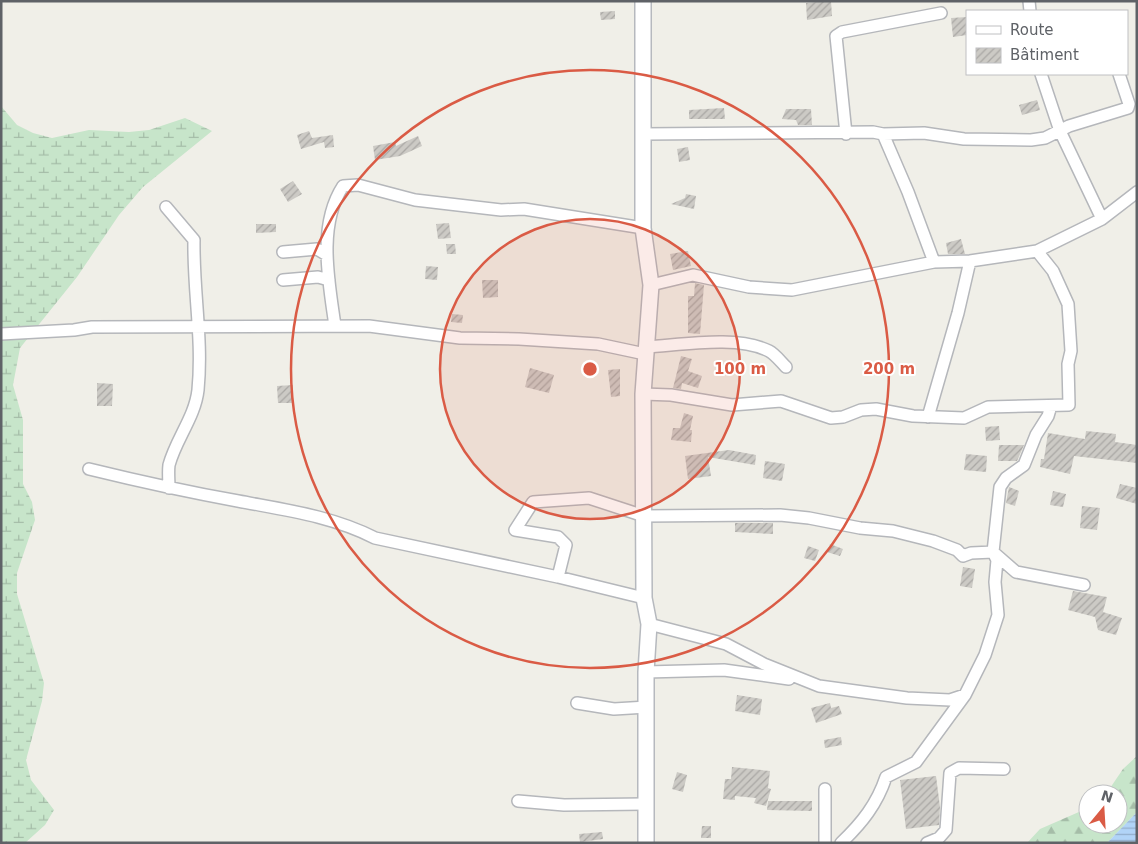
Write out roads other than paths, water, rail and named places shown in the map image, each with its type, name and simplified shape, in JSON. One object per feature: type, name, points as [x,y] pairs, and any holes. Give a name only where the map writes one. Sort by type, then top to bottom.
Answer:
[{"type":"main road","points":[[643,1],[643,228],[651,285],[643,394],[644,598],[649,624],[646,672],[646,843]]},
{"type":"street","points":[[846,134],[836,36],[842,32],[941,13]]},
{"type":"street","points":[[1041,75],[1060,131],[1102,218]]},
{"type":"street","points":[[644,134],[846,134],[873,132],[883,134],[924,133],[964,139],[1031,140],[1046,138],[1069,126],[1129,107],[1120,75]]},
{"type":"street","points":[[883,134],[908,192],[934,262]]},
{"type":"street","points":[[335,326],[327,255],[334,200],[343,186],[358,185],[415,200],[501,210],[524,209],[643,228]]},
{"type":"street","points":[[651,285],[693,275],[749,287],[792,290],[934,262],[970,261],[1037,251],[1102,218],[1137,192]]},
{"type":"street","points":[[166,207],[194,240],[193,274],[200,327],[198,391],[191,415],[169,466],[169,488]]},
{"type":"street","points":[[283,252],[317,250],[327,255]]},
{"type":"street","points":[[643,394],[672,395],[732,405],[781,401],[831,418],[843,417],[861,410],[876,409],[928,417],[964,418],[988,407],[1002,405],[1051,406],[1069,404],[1068,364],[1071,351],[1071,316],[1068,304],[1053,271],[1037,251]]},
{"type":"street","points":[[928,417],[958,314],[970,261]]},
{"type":"street","points":[[282,280],[318,277],[329,280]]},
{"type":"street","points":[[1,334],[74,330],[92,327],[369,326],[460,338],[519,339],[598,344],[646,350],[727,343],[750,345],[771,352],[786,367]]},
{"type":"street","points":[[841,843],[860,826],[879,797],[886,776],[916,762],[965,695],[985,655],[998,615],[995,582],[997,560],[993,552],[1000,487],[1006,478],[1024,465],[1036,435],[1048,416],[1051,406]]},
{"type":"street","points":[[89,469],[169,488],[321,518],[354,528],[375,538],[558,577],[644,598]]},
{"type":"street","points":[[558,577],[566,545],[558,538],[515,530],[533,502],[589,498],[644,516],[780,515],[809,518],[860,528],[893,531],[933,541],[957,550],[963,556],[971,553],[993,552],[1016,572],[1084,585]]},
{"type":"street","points":[[649,624],[726,644],[764,664],[819,686]]},
{"type":"street","points":[[646,672],[724,670],[907,698],[950,700],[965,695]]},
{"type":"street","points":[[577,703],[614,709],[647,707]]},
{"type":"street","points":[[927,843],[938,838],[946,830],[950,773],[959,768],[1004,769]]},
{"type":"street","points":[[825,789],[825,843]]},
{"type":"street","points":[[518,801],[564,805],[645,804]]},
{"type":"water","points":[[1137,812],[1137,843],[1107,843],[1116,834],[1128,834],[1128,821]]}]
